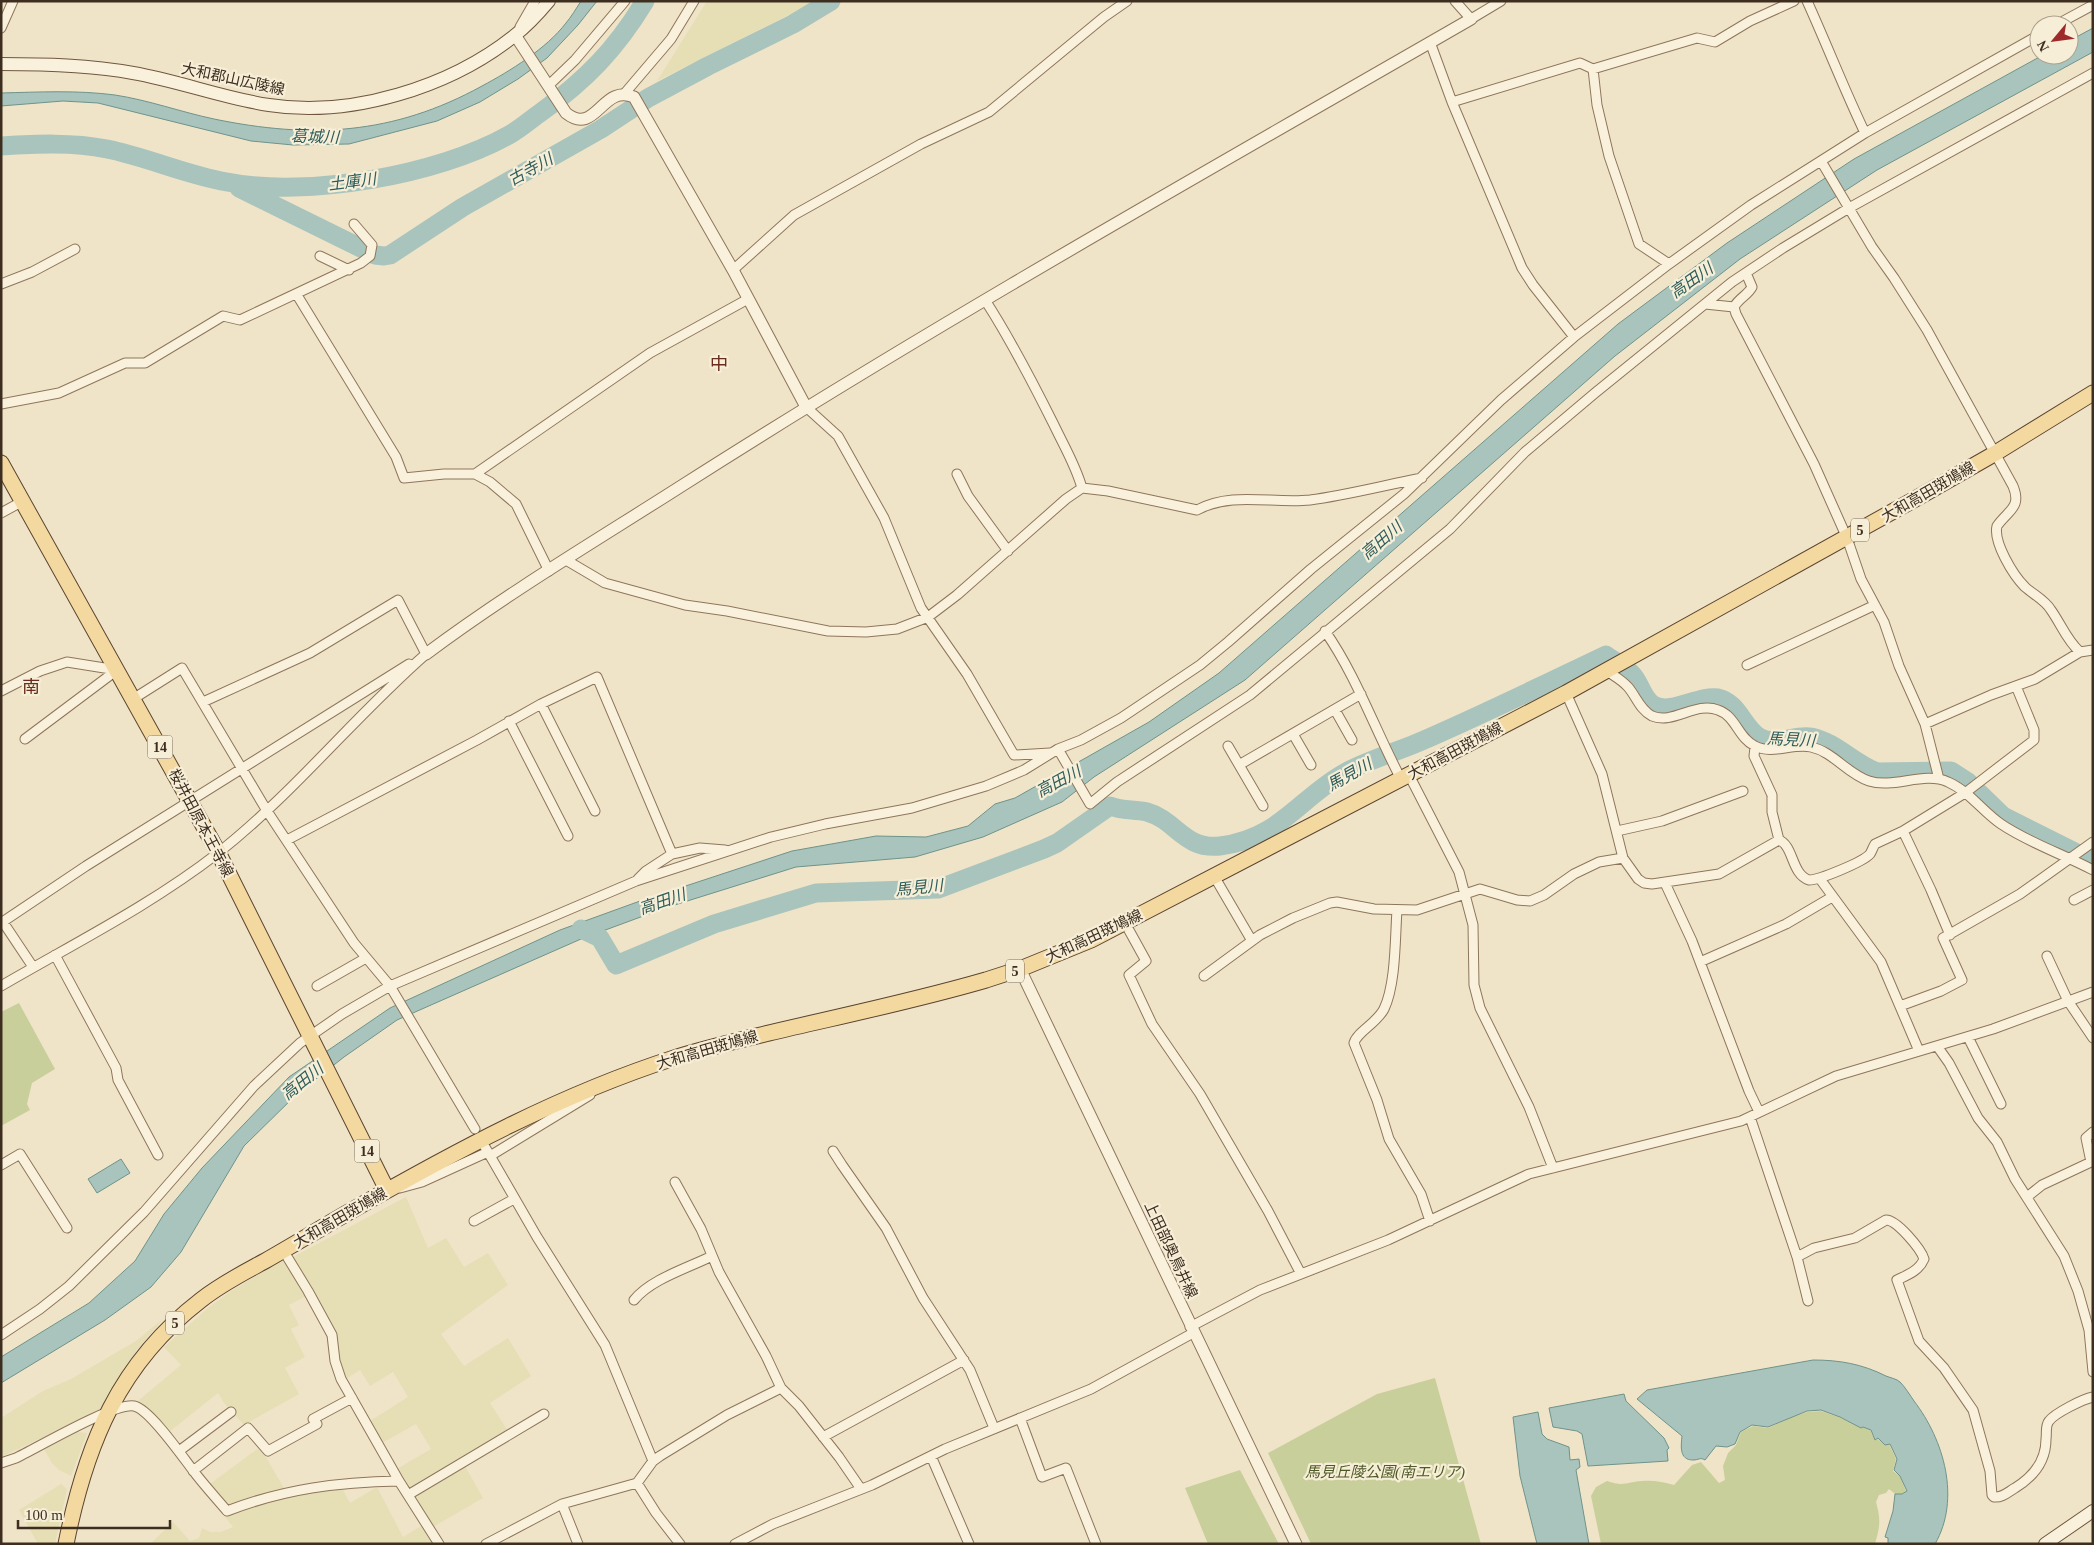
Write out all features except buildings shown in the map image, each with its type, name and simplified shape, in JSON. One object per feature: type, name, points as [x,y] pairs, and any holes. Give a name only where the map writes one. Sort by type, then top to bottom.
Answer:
[{"type":"main road","name":"大和郡山広陵線","points":[[1,64],[52,65],[134,73],[235,99],[271,105],[309,108],[350,105],[388,97],[422,86],[479,59],[515,35],[549,1]]},
{"type":"main road","name":"大和高田斑鳩線","points":[[66,1544],[82,1474],[107,1413],[145,1354],[174,1323],[215,1290],[387,1190],[526,1116],[620,1077],[706,1049],[952,990],[1020,969],[1082,944],[1609,670],[1994,454],[2093,393]]},
{"type":"main road","name":"桜井田原本王寺線","points":[[1,463],[218,852],[387,1190]]},
{"type":"main road","points":[[2045,1544],[2093,1511]]},
{"type":"street","points":[[1,28],[13,1]]},
{"type":"street","points":[[535,1],[515,35],[566,113],[572,118],[583,120],[597,112],[612,97],[625,93],[671,39],[694,1]]},
{"type":"street","points":[[548,84],[575,60],[625,1]]},
{"type":"street","points":[[733,270],[794,215],[921,144],[989,112],[1104,16],[1127,1]]},
{"type":"street","points":[[1455,1],[1471,19]]},
{"type":"street","points":[[33,968],[2,922],[69,877],[243,769],[387,676],[426,654],[516,590],[806,407],[985,300],[1501,1]]},
{"type":"street","points":[[1452,102],[1580,63],[1593,69],[1697,38],[1715,42],[1750,21],[1794,1]]},
{"type":"street","points":[[1808,1],[1845,91],[1865,133]]},
{"type":"street","points":[[2074,15],[2093,5]]},
{"type":"street","points":[[1,1335],[40,1309],[76,1279],[154,1202],[250,1091],[310,1036],[390,986],[636,881],[729,850],[798,830],[912,808],[999,782],[1121,718],[1200,665],[1422,478],[1501,400],[1574,337],[1669,264],[1721,226],[1865,133],[2029,41]]},
{"type":"street","points":[[1430,42],[1452,102],[1522,268],[1574,337]]},
{"type":"street","points":[[1593,69],[1597,105],[1609,156],[1639,244],[1669,264]]},
{"type":"street","points":[[1057,752],[1090,804],[1117,782],[1242,701],[1450,529],[1520,457],[1548,433],[1705,304],[1746,274],[1783,248],[1849,207],[2093,72]]},
{"type":"street","points":[[625,93],[634,97],[733,270],[806,407],[838,436],[884,518],[921,608],[967,674],[1014,755],[1057,752]]},
{"type":"street","points":[[1822,162],[1872,247],[1927,330],[2016,494],[2015,506],[1997,526],[1995,532],[1999,547],[2018,578],[2028,590],[2047,604],[2073,646],[2080,652]]},
{"type":"street","points":[[1,404],[58,393],[125,363],[145,363],[223,316],[240,320],[349,270],[366,260],[372,252],[372,245],[354,224]]},
{"type":"street","points":[[1,284],[32,272],[75,249]]},
{"type":"street","points":[[320,256],[349,270]]},
{"type":"street","points":[[1746,274],[1752,287],[1750,292],[1737,302],[1734,307],[1736,314],[1814,464],[1847,538],[1861,579],[1884,622],[1899,666],[1926,724],[1938,773],[1948,782],[1969,789],[1993,818],[2009,829],[2074,857],[2093,870]]},
{"type":"street","points":[[297,294],[396,457],[404,478],[444,474],[475,474],[490,482],[516,504],[549,570]]},
{"type":"street","points":[[475,474],[650,353],[748,299]]},
{"type":"street","points":[[985,300],[1000,323],[1045,408],[1078,473],[1082,488]]},
{"type":"street","points":[[1705,304],[1734,307]]},
{"type":"street","points":[[957,474],[968,496],[1008,550]]},
{"type":"street","points":[[566,560],[605,583],[676,603],[828,631],[866,632],[897,629],[928,617],[957,595],[1066,499],[1082,488],[1108,491],[1197,510],[1210,503],[1252,498],[1290,501],[1310,500],[1422,478]]},
{"type":"street","points":[[1,513],[23,501]]},
{"type":"street","points":[[203,702],[310,653],[398,600],[426,654]]},
{"type":"street","points":[[1747,665],[1875,605]]},
{"type":"street","points":[[1326,631],[1345,661],[1392,762],[1405,777],[1454,861],[1473,925],[1474,985],[1477,1000],[1529,1107],[1553,1168]]},
{"type":"street","points":[[1926,724],[2044,674],[2080,652],[2093,650]]},
{"type":"street","points":[[1,986],[149,901],[218,852],[267,811],[382,694],[426,654]]},
{"type":"street","points":[[1,691],[40,671],[67,662],[117,670]]},
{"type":"street","points":[[133,699],[182,668],[267,811],[354,944],[390,986],[428,1053],[475,1129]]},
{"type":"street","points":[[25,739],[117,670]]},
{"type":"street","points":[[1609,670],[1630,689],[1644,710],[1651,715],[1667,718],[1704,707],[1713,708],[1727,714],[1744,738],[1755,747],[1774,749],[1808,746],[1819,749],[1828,753],[1861,777],[1874,782],[1938,773]]},
{"type":"street","points":[[287,840],[477,740],[540,704],[597,677],[672,854]]},
{"type":"street","points":[[1755,747],[1754,756],[1772,795],[1772,812],[1780,840],[1783,841],[1796,868],[1804,879],[1820,879],[1866,857],[1872,851],[1875,844],[1903,831],[1969,789],[2034,740],[2034,730],[2016,686]]},
{"type":"street","points":[[1566,693],[1602,774],[1623,858],[1638,879],[1644,883],[1665,883],[1720,874],[1780,840]]},
{"type":"street","points":[[1239,766],[1361,694]]},
{"type":"street","points":[[540,704],[595,811]]},
{"type":"street","points":[[1335,710],[1352,740]]},
{"type":"street","points":[[509,721],[568,836]]},
{"type":"street","points":[[1293,734],[1311,765]]},
{"type":"street","points":[[1228,746],[1263,806]]},
{"type":"street","points":[[1617,831],[1662,821],[1742,791]]},
{"type":"street","points":[[1903,831],[1950,935]]},
{"type":"street","points":[[1900,1006],[1941,991],[1962,980],[1943,938],[2020,894],[2093,842]]},
{"type":"street","points":[[636,881],[646,871],[672,854],[700,848],[729,850]]},
{"type":"street","points":[[1204,976],[1252,941],[1294,918],[1330,903],[1337,902],[1374,910],[1417,910],[1480,888],[1517,900],[1530,900],[1544,895],[1574,874],[1599,862],[1623,858]]},
{"type":"street","points":[[1214,876],[1252,941]]},
{"type":"street","points":[[1820,879],[1872,947],[1889,978],[1919,1051]]},
{"type":"street","points":[[1665,883],[1688,930],[1749,1091],[1759,1112]]},
{"type":"street","points":[[2074,900],[2093,890]]},
{"type":"street","points":[[1700,962],[1772,930],[1832,896]]},
{"type":"street","points":[[1397,910],[1390,985],[1385,1006],[1376,1021],[1358,1036],[1354,1043],[1377,1100],[1389,1139],[1421,1194],[1430,1221]]},
{"type":"street","points":[[1125,923],[1146,961],[1129,975],[1145,1012],[1200,1094],[1268,1211],[1301,1274]]},
{"type":"street","points":[[55,955],[116,1068],[118,1080],[158,1155]]},
{"type":"street","points":[[2047,956],[2068,1001],[2093,1038]]},
{"type":"street","points":[[317,986],[366,958]]},
{"type":"street","name":"上田部奥鳥井線","points":[[1020,969],[1296,1544]]},
{"type":"street","points":[[735,1544],[774,1524],[860,1489],[994,1428],[1091,1389],[1260,1290],[1388,1240],[1516,1180],[1553,1168],[1732,1124],[1836,1076],[2008,1024],[2093,992]]},
{"type":"street","points":[[1968,1037],[2001,1104]]},
{"type":"street","points":[[1937,1046],[1949,1063],[1978,1118],[1996,1142],[2015,1179],[2059,1246],[2074,1278],[2089,1330],[2093,1372]]},
{"type":"street","points":[[387,1190],[422,1182],[487,1151],[620,1077]]},
{"type":"street","points":[[1750,1117],[1797,1257],[1808,1301]]},
{"type":"street","points":[[2026,1196],[2042,1185],[2091,1162],[2086,1138],[2093,1132]]},
{"type":"street","points":[[487,1151],[514,1199],[605,1344],[652,1462]]},
{"type":"street","points":[[834,1151],[842,1166],[886,1228],[919,1291],[964,1360],[975,1380],[994,1428]]},
{"type":"street","points":[[1,1165],[20,1154],[67,1228]]},
{"type":"street","points":[[675,1182],[701,1229],[725,1284],[766,1356],[780,1388],[799,1406],[860,1489]]},
{"type":"street","points":[[474,1221],[514,1199]]},
{"type":"street","points":[[1797,1257],[1814,1248],[1855,1238],[1882,1222],[1890,1220],[1919,1249],[1924,1259],[1922,1265],[1897,1280],[1919,1341],[1944,1368],[1973,1410],[1990,1472],[1992,1495],[1994,1497],[2001,1496],[2029,1479],[2035,1473],[2045,1450],[2046,1427],[2052,1418],[2083,1400],[2093,1397]]},
{"type":"street","points":[[283,1250],[332,1335],[338,1371],[352,1398],[399,1481],[439,1544]]},
{"type":"street","points":[[634,1300],[639,1294],[655,1283],[712,1256]]},
{"type":"street","points":[[823,1437],[964,1360]]},
{"type":"street","points":[[486,1544],[562,1504],[637,1483],[652,1462],[727,1415],[780,1388]]},
{"type":"street","points":[[193,1471],[248,1428],[268,1451],[317,1424],[313,1419],[352,1398]]},
{"type":"street","points":[[1,1463],[16,1458],[107,1413],[123,1407],[137,1407],[163,1431],[193,1471],[227,1511],[267,1496],[337,1484],[399,1481]]},
{"type":"street","points":[[179,1451],[231,1412]]},
{"type":"street","points":[[408,1495],[544,1414]]},
{"type":"street","points":[[1020,1418],[1042,1476],[1066,1468],[1096,1544]]},
{"type":"street","points":[[931,1456],[969,1544]]},
{"type":"street","points":[[637,1483],[656,1513],[680,1544]]},
{"type":"street","points":[[562,1504],[578,1544]]},
{"type":"shaded area","points":[[707,1],[816,1],[657,81]]},
{"type":"shaded area","points":[[406,1197],[428,1248],[446,1238],[464,1267],[488,1253],[508,1285],[441,1334],[464,1366],[508,1338],[531,1376],[490,1403],[508,1431],[461,1459],[483,1498],[433,1527],[397,1469],[431,1449],[416,1424],[382,1443],[370,1421],[408,1397],[393,1372],[370,1386],[360,1370],[346,1379],[337,1353],[291,1258]]},
{"type":"shaded area","points":[[284,1259],[308,1295],[289,1305],[299,1325],[291,1329],[305,1357],[285,1368],[299,1394],[244,1425],[224,1403],[218,1393],[168,1433],[139,1403],[139,1400],[181,1365],[164,1347],[208,1308],[231,1291]]},
{"type":"shaded area","points":[[164,1318],[137,1350],[101,1408],[93,1414],[1,1457],[1,1418],[43,1391],[71,1379],[136,1341]]},
{"type":"shaded area","points":[[78,1432],[87,1433],[71,1476],[59,1470],[52,1463],[44,1449]]},
{"type":"shaded area","points":[[260,1447],[288,1495],[341,1486],[350,1503],[377,1487],[403,1537],[423,1525],[434,1544],[150,1544],[173,1522],[190,1541],[199,1538],[202,1528],[210,1532],[221,1532],[233,1527],[203,1489]]},
{"type":"shaded area","points":[[61,1484],[67,1489],[55,1544],[38,1544],[19,1510]]},
{"type":"green space","points":[[19,1003],[55,1069],[32,1083],[27,1104],[30,1110],[1,1126],[1,1012]]},
{"type":"green space","name":"馬見丘陵公園(南エリア)","points":[[1435,1378],[1481,1544],[1311,1544],[1268,1453],[1377,1394]]},
{"type":"green space","points":[[1821,1411],[1870,1430],[1875,1440],[1878,1439],[1885,1445],[1889,1444],[1896,1459],[1893,1471],[1900,1476],[1906,1491],[1902,1494],[1895,1494],[1889,1489],[1886,1493],[1879,1495],[1876,1502],[1879,1523],[1875,1544],[1601,1544],[1591,1496],[1596,1487],[1607,1481],[1621,1484],[1651,1481],[1674,1485],[1692,1465],[1701,1462],[1719,1483],[1725,1480],[1723,1466],[1728,1453],[1736,1445],[1741,1432],[1753,1426],[1768,1428],[1807,1412]]},
{"type":"green space","points":[[1240,1470],[1279,1544],[1208,1544],[1185,1488]]},
{"type":"water","name":"葛城川","points":[[581,1],[597,1],[578,25],[547,58],[518,79],[480,102],[437,121],[349,144],[293,145],[251,141],[98,103],[63,101],[1,106],[1,93],[86,92],[127,97],[214,119],[284,129],[318,130],[384,123],[416,115],[449,102],[482,86],[527,59],[558,33]]},
{"type":"water","points":[[2093,28],[2093,52],[2079,60],[2079,36]]},
{"type":"water","name":"高田川","points":[[2029,63],[2029,65],[2069,65],[1877,170],[1740,259],[1615,356],[1245,680],[1094,777],[1062,802],[983,837],[915,857],[796,867],[665,908],[581,939],[397,1020],[344,1057],[298,1093],[244,1146],[181,1252],[151,1287],[105,1320],[1,1383],[1,1357],[89,1303],[135,1261],[164,1214],[202,1168],[289,1077],[390,1008],[560,930],[640,901],[792,851],[876,836],[926,837],[968,826],[995,804],[1015,798],[1149,722],[1219,673],[1618,324],[1727,243],[1854,159]]},
{"type":"water","points":[[121,1159],[130,1173],[97,1193],[88,1179]]},
{"type":"water","points":[[1813,1360],[1832,1361],[1868,1368],[1897,1380],[1906,1389],[1925,1416],[1941,1452],[1946,1470],[1948,1489],[1943,1527],[1935,1544],[1888,1544],[1888,1538],[1885,1537],[1893,1511],[1895,1494],[1902,1494],[1907,1491],[1900,1476],[1894,1470],[1897,1459],[1890,1444],[1885,1445],[1878,1438],[1875,1440],[1871,1430],[1861,1428],[1821,1410],[1807,1411],[1768,1427],[1752,1425],[1740,1432],[1735,1444],[1727,1447],[1716,1446],[1705,1460],[1693,1460],[1685,1458],[1683,1455],[1681,1448],[1682,1436],[1637,1399],[1647,1390]]},
{"type":"water","points":[[1624,1394],[1626,1401],[1664,1438],[1669,1448],[1667,1450],[1668,1461],[1588,1466],[1582,1434],[1577,1431],[1553,1427],[1549,1408]]},
{"type":"water","points":[[1538,1412],[1542,1434],[1547,1439],[1569,1447],[1570,1460],[1579,1459],[1580,1467],[1576,1470],[1589,1544],[1537,1544],[1520,1476],[1513,1417]]},
{"type":"waterway","name":"土庫川","points":[[1,146],[54,144],[81,145],[107,149],[212,179],[259,186],[333,185],[410,172],[480,149],[509,135],[557,101],[599,63],[623,34],[645,1]]},
{"type":"waterway","name":"古寺川","points":[[239,188],[375,255],[390,255],[463,207],[601,129],[648,98],[793,24],[831,1]]},
{"type":"waterway","name":"馬見川","points":[[581,929],[600,938],[616,965],[714,924],[816,893],[938,889],[1057,843],[1110,806],[1119,809],[1147,812],[1157,816],[1197,844],[1220,846],[1241,842],[1259,835],[1274,826],[1315,793],[1346,772],[1464,722],[1606,655],[1631,673],[1647,700],[1655,706],[1670,708],[1702,699],[1718,698],[1731,704],[1753,733],[1765,740],[1778,741],[1798,737],[1811,737],[1828,743],[1877,772],[1951,771],[1968,782],[2003,816],[2093,861]]},
{"type":"district","name":"中","points":[[719,364]]},
{"type":"district","name":"南","points":[[31,687]]}]
